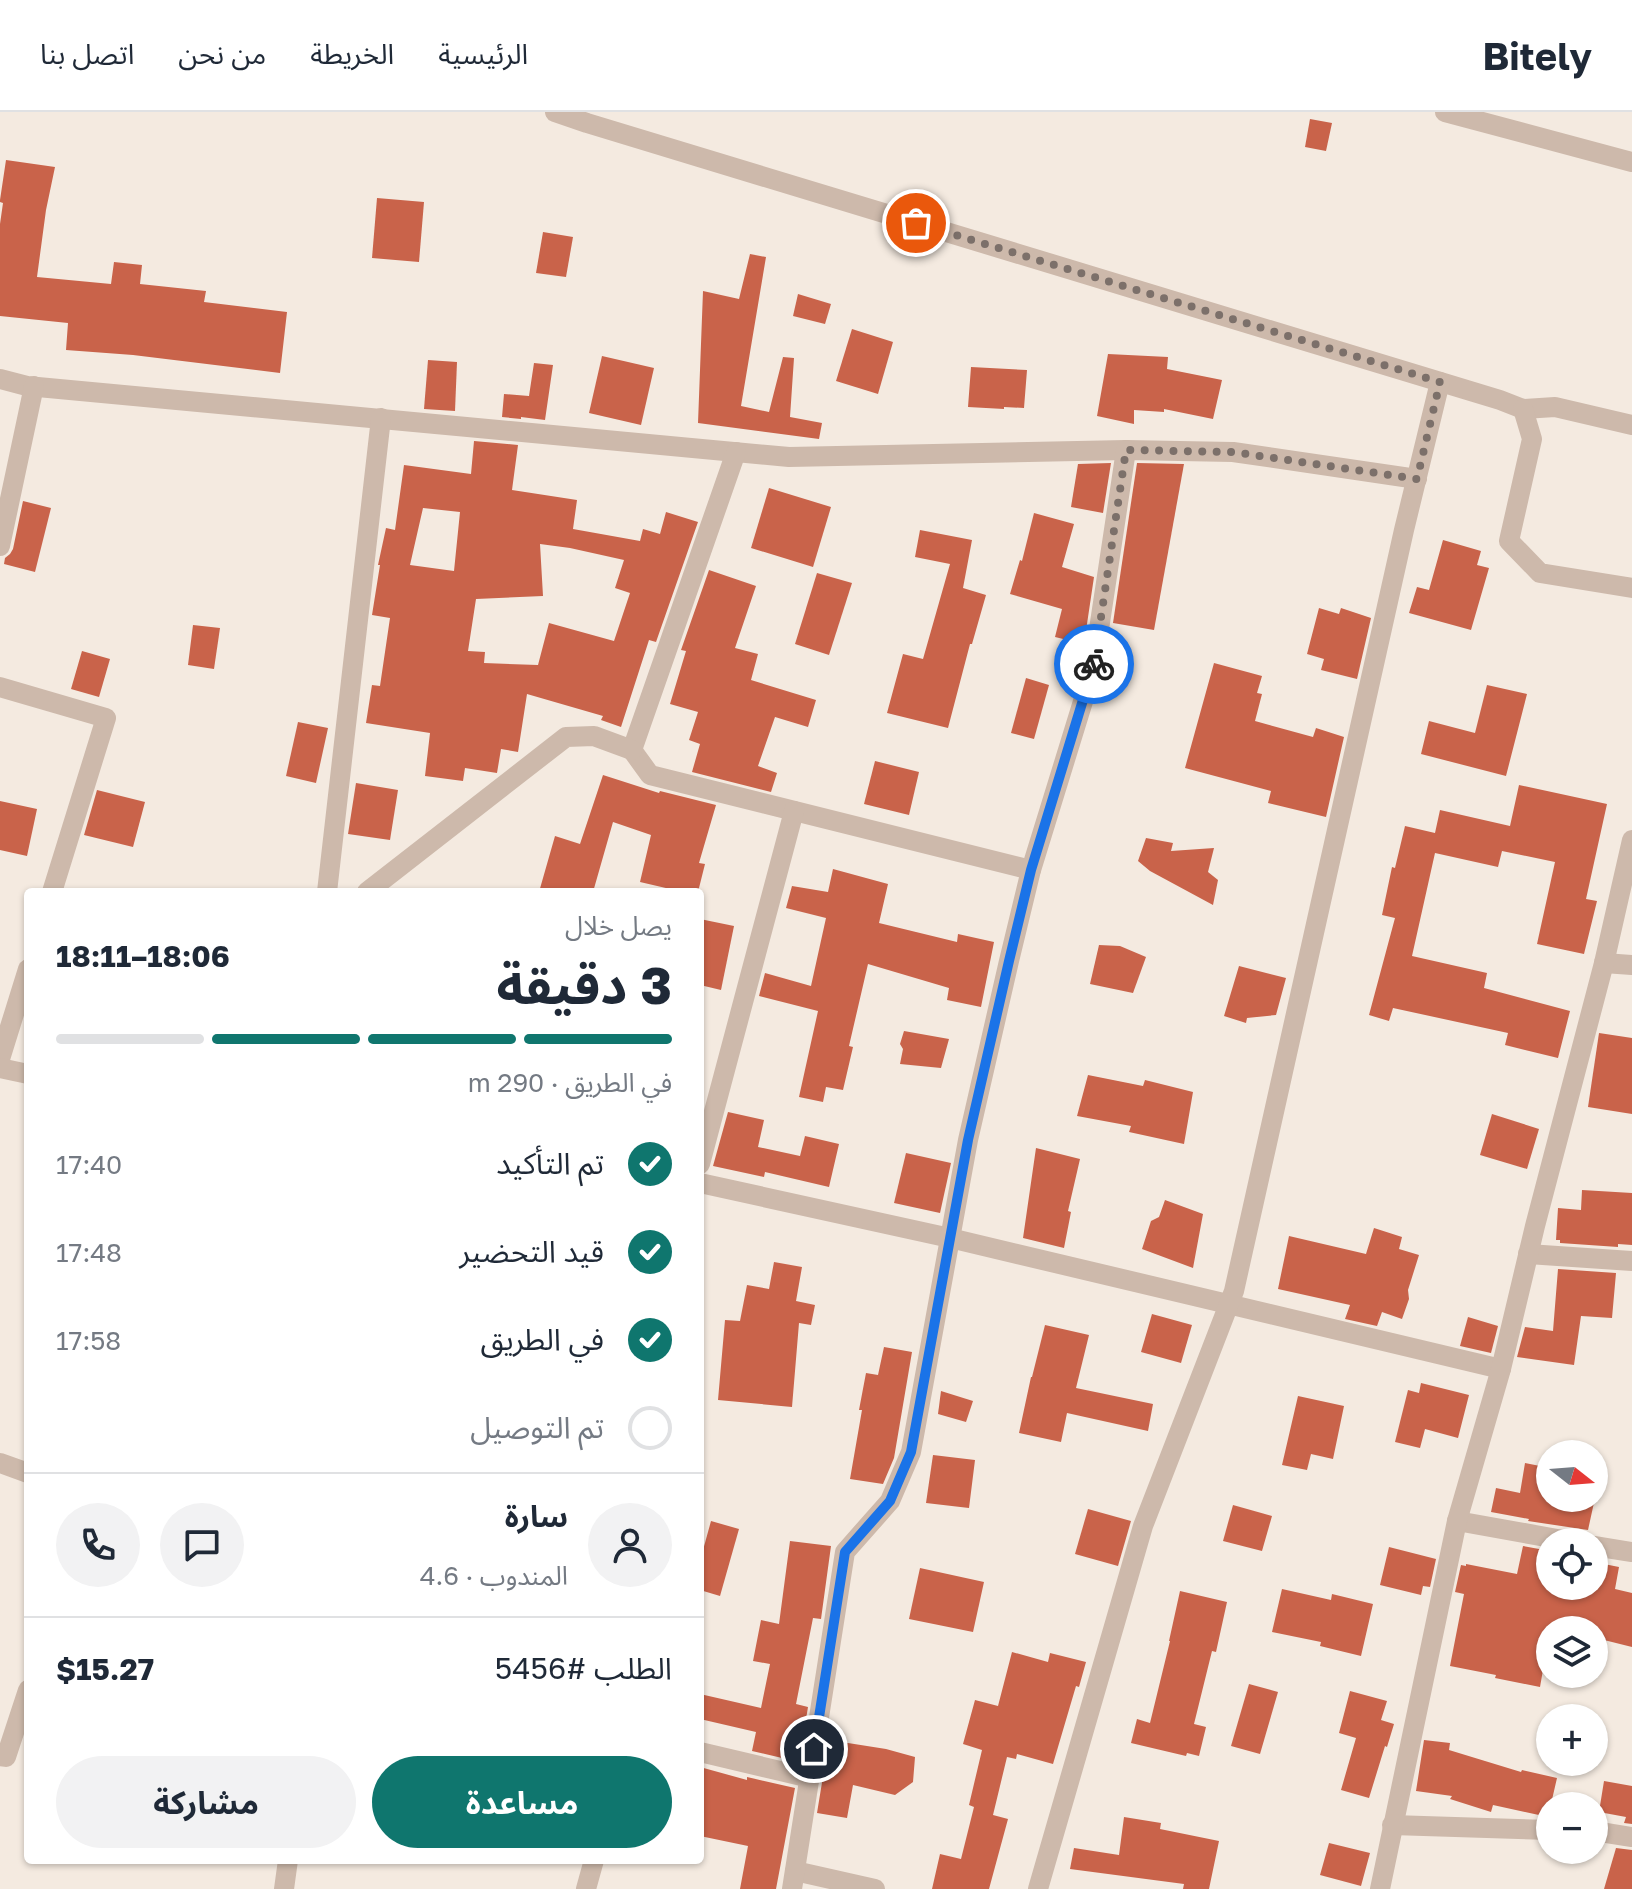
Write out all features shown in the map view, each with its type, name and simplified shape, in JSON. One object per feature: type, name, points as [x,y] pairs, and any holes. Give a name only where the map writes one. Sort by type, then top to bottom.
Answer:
[{"type":"street","points":[[555,112],[1523,409],[1555,407],[1632,425]]},
{"type":"street","points":[[1445,112],[1632,162]]},
{"type":"street","points":[[0,379],[34,386],[789,457],[1126,450],[1233,452],[1417,479]]},
{"type":"street","points":[[1038,1889],[1143,1526],[1238,1275],[1440,382]]},
{"type":"street","points":[[0,546],[34,386]]},
{"type":"street","points":[[1523,409],[1532,439],[1509,541],[1540,573],[1632,588]]},
{"type":"street","points":[[327,888],[381,418]]},
{"type":"street","points":[[875,1889],[793,1880],[845,1552],[890,1501],[911,1452],[968,1140],[1031,870],[1093,669],[1126,450]]},
{"type":"street","points":[[632,750],[736,452]]},
{"type":"street","points":[[0,687],[106,718],[53,888]]},
{"type":"street","points":[[372,888],[566,737],[594,736],[632,750],[650,775],[1031,870]]},
{"type":"street","points":[[704,1149],[794,811]]},
{"type":"street","points":[[1380,1889],[1457,1521],[1501,1369],[1632,840]]},
{"type":"street","points":[[1604,963],[1632,965]]},
{"type":"street","points":[[0,1059],[24,982]]},
{"type":"street","points":[[0,1068],[24,1073]]},
{"type":"street","points":[[704,1184],[950,1238],[1501,1369]]},
{"type":"street","points":[[1528,1254],[1632,1261]]},
{"type":"street","points":[[0,1463],[24,1472]]},
{"type":"street","points":[[1457,1521],[1536,1535]]},
{"type":"street","points":[[1608,1548],[1632,1552]]},
{"type":"street","points":[[0,1756],[6,1757],[24,1702]]},
{"type":"street","points":[[704,1753],[810,1778]]},
{"type":"street","points":[[1392,1825],[1536,1830]]},
{"type":"street","points":[[1608,1833],[1632,1837]]},
{"type":"street","points":[[284,1889],[287,1864]]},
{"type":"street","points":[[586,1889],[593,1864]]},
{"type":"building","points":[[1310,119],[1332,123],[1326,151],[1305,147]]},
{"type":"building","points":[[6,160],[55,167],[37,277],[111,284],[114,262],[142,265],[140,284],[206,291],[204,302],[287,312],[280,373],[66,350],[68,323],[0,316],[0,224],[3,203],[0,200]]},
{"type":"building","points":[[377,198],[424,202],[419,262],[372,258]]},
{"type":"building","points":[[543,232],[573,237],[566,277],[536,273]]},
{"type":"building","points":[[750,254],[766,257],[741,406],[769,412],[783,357],[794,358],[790,417],[822,423],[819,439],[698,423],[703,291],[739,299]]},
{"type":"building","points":[[798,294],[831,304],[825,324],[793,316]]},
{"type":"building","points":[[852,329],[893,342],[878,394],[836,381]]},
{"type":"building","points":[[1108,354],[1168,357],[1167,369],[1222,380],[1213,419],[1164,409],[1164,412],[1134,410],[1134,424],[1097,416]]},
{"type":"building","points":[[602,356],[654,368],[641,425],[589,413]]},
{"type":"building","points":[[428,360],[457,362],[455,411],[424,409]]},
{"type":"building","points":[[534,363],[553,365],[545,420],[502,417],[504,394],[529,396]]},
{"type":"building","points":[[971,367],[1027,370],[1024,408],[968,407]]},
{"type":"building","points":[[474,441],[518,445],[512,490],[577,500],[573,529],[640,541],[643,529],[660,534],[666,512],[698,522],[656,642],[649,640],[621,727],[601,720],[603,716],[527,694],[518,752],[501,749],[497,773],[465,768],[463,781],[425,776],[430,733],[366,723],[372,685],[380,686],[390,618],[372,615],[378,565],[386,528],[395,530],[404,465],[471,474]],"holes":[[[423,508],[460,512],[454,571],[410,565]],[[540,544],[624,560],[615,588],[630,593],[614,641],[549,623],[538,665],[484,663],[485,652],[468,651],[476,599],[543,596]]]},
{"type":"building","points":[[1111,463],[1103,513],[1071,507],[1078,464]]},
{"type":"building","points":[[1137,463],[1184,464],[1154,630],[1113,623]]},
{"type":"building","points":[[769,488],[831,507],[813,567],[751,548]]},
{"type":"building","points":[[23,501],[51,508],[35,572],[4,564],[13,549]]},
{"type":"building","points":[[1034,513],[1074,524],[1062,567],[1094,577],[1084,644],[1055,637],[1062,609],[1010,594]]},
{"type":"building","points":[[920,530],[972,540],[963,588],[986,595],[948,728],[887,713],[903,654],[923,659],[950,564],[915,557]]},
{"type":"building","points":[[1443,540],[1481,551],[1477,565],[1489,568],[1471,630],[1409,613],[1417,587],[1429,590]]},
{"type":"building","points":[[709,570],[756,586],[735,648],[758,654],[751,680],[816,700],[808,727],[775,717],[758,766],[777,773],[771,792],[692,772],[700,744],[689,740],[698,712],[670,704],[686,651],[681,650]]},
{"type":"building","points":[[817,573],[852,583],[829,655],[795,644]]},
{"type":"building","points":[[1319,608],[1339,614],[1341,608],[1371,618],[1357,679],[1321,670],[1324,659],[1307,654]]},
{"type":"building","points":[[193,625],[220,628],[214,669],[188,665]]},
{"type":"building","points":[[82,651],[110,659],[99,697],[71,689]]},
{"type":"building","points":[[1214,663],[1262,676],[1257,693],[1262,694],[1255,721],[1313,737],[1316,728],[1344,737],[1326,817],[1268,803],[1271,791],[1185,768]]},
{"type":"building","points":[[1026,678],[1049,685],[1034,739],[1011,733]]},
{"type":"building","points":[[1487,685],[1527,694],[1506,776],[1421,754],[1429,721],[1475,733]]},
{"type":"building","points":[[298,722],[328,728],[316,783],[286,776]]},
{"type":"building","points":[[875,761],[919,772],[909,815],[864,804]]},
{"type":"building","points":[[603,775],[659,793],[716,805],[699,863],[705,864],[699,888],[666,888],[640,882],[651,835],[613,822],[594,888],[540,888],[555,836],[580,844]]},
{"type":"building","points":[[356,783],[398,790],[390,840],[348,834]]},
{"type":"building","points":[[1519,785],[1607,804],[1586,899],[1597,901],[1584,954],[1537,944],[1555,862],[1502,851],[1498,867],[1435,853],[1412,956],[1487,973],[1484,988],[1570,1011],[1558,1058],[1505,1045],[1508,1033],[1393,1008],[1389,1021],[1369,1015],[1395,918],[1382,915],[1405,826],[1435,833],[1440,810],[1510,826]]},
{"type":"building","points":[[97,790],[145,802],[133,847],[84,835]]},
{"type":"building","points":[[0,801],[37,809],[27,856],[0,850]]},
{"type":"building","points":[[1146,838],[1173,843],[1171,851],[1214,848],[1208,872],[1218,880],[1213,905],[1150,871],[1138,861]]},
{"type":"building","points":[[833,869],[888,884],[879,923],[957,942],[958,934],[994,942],[981,1007],[947,1000],[949,988],[868,964],[849,1046],[853,1047],[843,1090],[826,1087],[823,1102],[799,1097],[818,1011],[759,996],[765,973],[811,986],[826,918],[786,908],[792,886],[828,892]]},
{"type":"building","points":[[704,920],[734,926],[721,990],[704,986]]},
{"type":"building","points":[[1099,945],[1120,946],[1146,957],[1133,993],[1090,984]]},
{"type":"building","points":[[1239,966],[1286,978],[1276,1015],[1247,1018],[1246,1023],[1224,1016]]},
{"type":"building","points":[[904,1031],[949,1039],[941,1068],[900,1064],[903,1049],[900,1044]]},
{"type":"building","points":[[1599,1033],[1632,1038],[1632,1114],[1588,1107]]},
{"type":"building","points":[[1088,1075],[1143,1086],[1145,1080],[1193,1092],[1184,1144],[1129,1132],[1131,1126],[1077,1116]]},
{"type":"building","points":[[728,1112],[764,1120],[758,1147],[800,1156],[805,1136],[839,1144],[829,1187],[765,1172],[764,1177],[713,1166]]},
{"type":"building","points":[[1492,1114],[1539,1129],[1527,1169],[1480,1155]]},
{"type":"building","points":[[1036,1148],[1080,1159],[1068,1211],[1071,1212],[1064,1248],[1023,1238]]},
{"type":"building","points":[[906,1153],[951,1163],[940,1213],[894,1203]]},
{"type":"building","points":[[1582,1190],[1632,1193],[1632,1245],[1618,1244],[1618,1247],[1560,1243],[1556,1240],[1558,1208],[1581,1210]]},
{"type":"building","points":[[1165,1200],[1203,1214],[1193,1268],[1142,1249],[1151,1221],[1159,1217]]},
{"type":"building","points":[[1374,1228],[1402,1237],[1399,1249],[1419,1255],[1402,1319],[1382,1312],[1377,1326],[1345,1319],[1350,1305],[1278,1289],[1289,1236],[1366,1254]]},
{"type":"building","points":[[774,1262],[802,1267],[796,1301],[815,1305],[811,1325],[799,1323],[792,1407],[718,1400],[725,1320],[740,1321],[747,1285],[769,1289]]},
{"type":"building","points":[[1558,1269],[1616,1273],[1612,1318],[1581,1316],[1574,1365],[1517,1357],[1525,1327],[1553,1331]]},
{"type":"building","points":[[1152,1314],[1192,1325],[1181,1363],[1141,1352]]},
{"type":"building","points":[[1468,1317],[1498,1326],[1491,1353],[1460,1346]]},
{"type":"building","points":[[1045,1325],[1089,1335],[1076,1388],[1153,1404],[1148,1431],[1067,1413],[1061,1442],[1019,1433]]},
{"type":"building","points":[[884,1347],[912,1352],[894,1458],[883,1484],[850,1479],[866,1373],[878,1375]]},
{"type":"building","points":[[1421,1383],[1469,1395],[1458,1438],[1425,1429],[1420,1448],[1395,1442],[1408,1390],[1419,1393]]},
{"type":"building","points":[[941,1391],[973,1401],[966,1422],[938,1414]]},
{"type":"building","points":[[1298,1396],[1344,1406],[1333,1459],[1311,1454],[1307,1470],[1282,1465]]},
{"type":"building","points":[[933,1455],[975,1460],[969,1508],[926,1503]]},
{"type":"building","points":[[1525,1463],[1536,1465],[1536,1512],[1592,1512],[1588,1528],[1528,1521],[1491,1512],[1496,1488],[1520,1493]]},
{"type":"building","points":[[1233,1505],[1272,1516],[1262,1551],[1223,1541]]},
{"type":"building","points":[[1088,1509],[1131,1521],[1118,1566],[1075,1554]]},
{"type":"building","points":[[711,1521],[739,1529],[720,1596],[704,1591],[704,1546]]},
{"type":"building","points":[[790,1541],[831,1546],[821,1619],[813,1618],[796,1704],[808,1707],[799,1762],[752,1751],[756,1732],[704,1720],[704,1695],[761,1708],[770,1664],[753,1661],[761,1620],[779,1624]]},
{"type":"building","points":[[1523,1546],[1536,1548],[1536,1600],[1608,1600],[1608,1565],[1619,1567],[1615,1589],[1632,1593],[1632,1647],[1608,1641],[1608,1616],[1536,1616],[1536,1686],[1450,1666],[1464,1594],[1455,1592],[1461,1565],[1517,1574]]},
{"type":"building","points":[[1389,1547],[1436,1559],[1430,1587],[1423,1586],[1421,1595],[1380,1585]]},
{"type":"building","points":[[920,1568],[984,1582],[973,1632],[909,1619]]},
{"type":"building","points":[[1282,1589],[1331,1600],[1332,1594],[1373,1604],[1361,1656],[1320,1646],[1321,1642],[1272,1632]]},
{"type":"building","points":[[1180,1591],[1227,1602],[1216,1652],[1212,1651],[1194,1724],[1206,1727],[1199,1756],[1187,1753],[1186,1756],[1131,1743],[1137,1719],[1150,1723]]},
{"type":"building","points":[[1012,1652],[1048,1662],[1050,1653],[1086,1662],[1079,1687],[1076,1686],[1053,1764],[1017,1754],[1016,1759],[1007,1757],[993,1815],[1008,1819],[989,1889],[932,1889],[940,1854],[961,1859],[974,1807],[969,1805],[982,1750],[963,1744],[975,1700],[998,1706]]},
{"type":"building","points":[[1249,1684],[1278,1692],[1260,1754],[1231,1746]]},
{"type":"building","points":[[1350,1691],[1387,1701],[1381,1720],[1394,1724],[1369,1798],[1341,1790],[1356,1738],[1339,1733]]},
{"type":"building","points":[[829,1740],[915,1757],[913,1782],[895,1795],[853,1785],[847,1818],[817,1813]]},
{"type":"building","points":[[1424,1740],[1450,1743],[1449,1750],[1521,1772],[1536,1773],[1536,1776],[1557,1778],[1554,1792],[1536,1792],[1536,1814],[1493,1805],[1491,1812],[1450,1799],[1452,1796],[1416,1791]]},
{"type":"building","points":[[704,1768],[747,1780],[747,1777],[795,1788],[776,1889],[740,1889],[748,1846],[704,1837]]},
{"type":"building","points":[[1604,1781],[1632,1786],[1632,1824],[1624,1823],[1626,1817],[1608,1814],[1608,1792],[1602,1792]]},
{"type":"building","points":[[1124,1817],[1161,1823],[1160,1829],[1219,1841],[1209,1889],[1183,1889],[1184,1884],[1070,1869],[1074,1848],[1119,1855]]},
{"type":"building","points":[[1329,1843],[1370,1853],[1361,1886],[1320,1875]]},
{"type":"building","points":[[1616,1848],[1632,1850],[1632,1889],[1604,1889]]},
{"type":"way so far","points":[[916,223],[1440,382],[1417,479],[1233,452],[1126,450],[1094,664]]},
{"type":"route","points":[[814,1749],[845,1552],[890,1501],[911,1452],[968,1140],[1009,961],[1031,870],[1094,664]]}]
